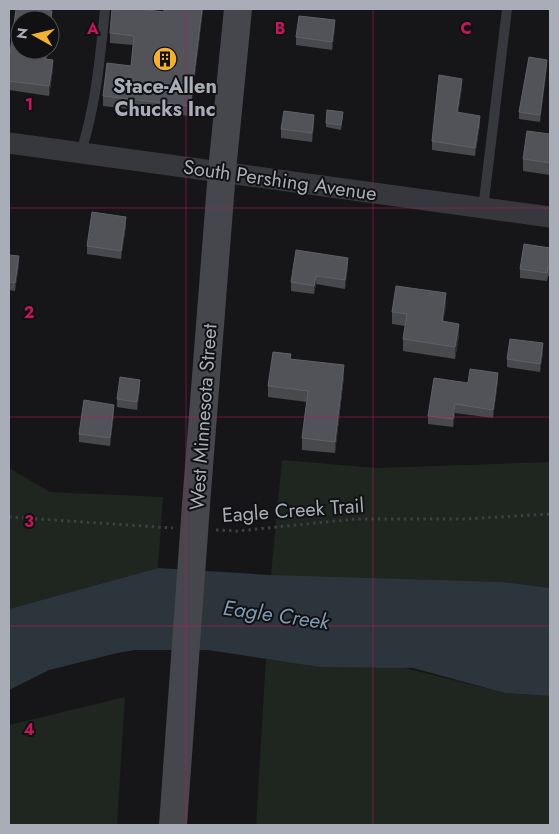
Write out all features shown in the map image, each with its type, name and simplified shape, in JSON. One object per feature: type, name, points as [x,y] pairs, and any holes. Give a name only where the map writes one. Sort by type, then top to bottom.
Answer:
[{"type":"street","name":"West Minnesota Street","points":[[173,825],[222,171],[238,9]]},
{"type":"street","name":"South Pershing Avenue","points":[[9,143],[550,217]]},
{"type":"lane","points":[[81,152],[91,121],[98,83],[105,9]]},
{"type":"lane","points":[[483,209],[507,9]]},
{"type":"path","name":"Eagle Creek Trail","points":[[211,530],[238,531],[355,519],[465,519],[550,514]]},
{"type":"path","points":[[9,517],[175,528]]},
{"type":"shaded area","points":[[282,460],[377,468],[550,462],[550,588],[271,575]]},
{"type":"shaded area","points":[[9,468],[50,492],[163,497],[158,568],[9,609]]},
{"type":"shaded area","points":[[266,659],[405,668],[505,693],[550,696],[550,825],[256,825]]},
{"type":"shaded area","points":[[125,697],[117,825],[9,825],[9,725]]},
{"type":"water","name":"Eagle Creek","points":[[158,568],[271,575],[501,582],[550,588],[550,696],[505,693],[413,668],[320,667],[208,650],[135,650],[117,653],[49,670],[9,690],[9,609]]},
{"type":"building","points":[[37,9],[44,10],[16,10]]},
{"type":"building","name":"Stace-Allen Chucks Inc","points":[[112,9],[140,9],[164,12],[164,9],[202,9],[190,106],[103,96],[107,63],[131,66],[134,36],[110,33]]},
{"type":"building","points":[[299,16],[335,20],[332,42],[296,37]]},
{"type":"building","points":[[9,54],[10,60],[53,60],[49,86],[9,81]]},
{"type":"building","points":[[529,57],[547,60],[540,115],[519,112]]},
{"type":"building","points":[[439,75],[462,79],[457,112],[480,116],[475,148],[432,141]]},
{"type":"building","points":[[327,110],[343,112],[341,125],[326,123]]},
{"type":"building","points":[[284,111],[314,115],[312,133],[281,129]]},
{"type":"building","points":[[527,131],[550,134],[550,163],[523,159]]},
{"type":"building","points":[[92,212],[126,217],[121,251],[87,246]]},
{"type":"building","points":[[524,244],[550,248],[550,268],[548,268],[547,273],[520,269]]},
{"type":"building","points":[[296,250],[348,258],[345,280],[316,276],[314,286],[291,282]]},
{"type":"building","points":[[9,255],[19,256],[15,283],[9,282]]},
{"type":"building","points":[[396,286],[446,293],[442,321],[459,324],[455,347],[403,339],[407,314],[392,312]]},
{"type":"building","points":[[510,339],[543,343],[540,364],[507,359]]},
{"type":"building","points":[[273,352],[291,354],[290,359],[344,365],[335,442],[302,438],[308,391],[268,386]]},
{"type":"building","points":[[470,369],[498,373],[493,410],[455,404],[453,419],[428,416],[434,378],[468,383]]},
{"type":"building","points":[[120,377],[140,380],[137,402],[117,399]]},
{"type":"building","points":[[84,400],[114,405],[110,438],[79,434]]},
{"type":"place","name":"Stace-Allen Chucks Inc","points":[[165,59]]}]
